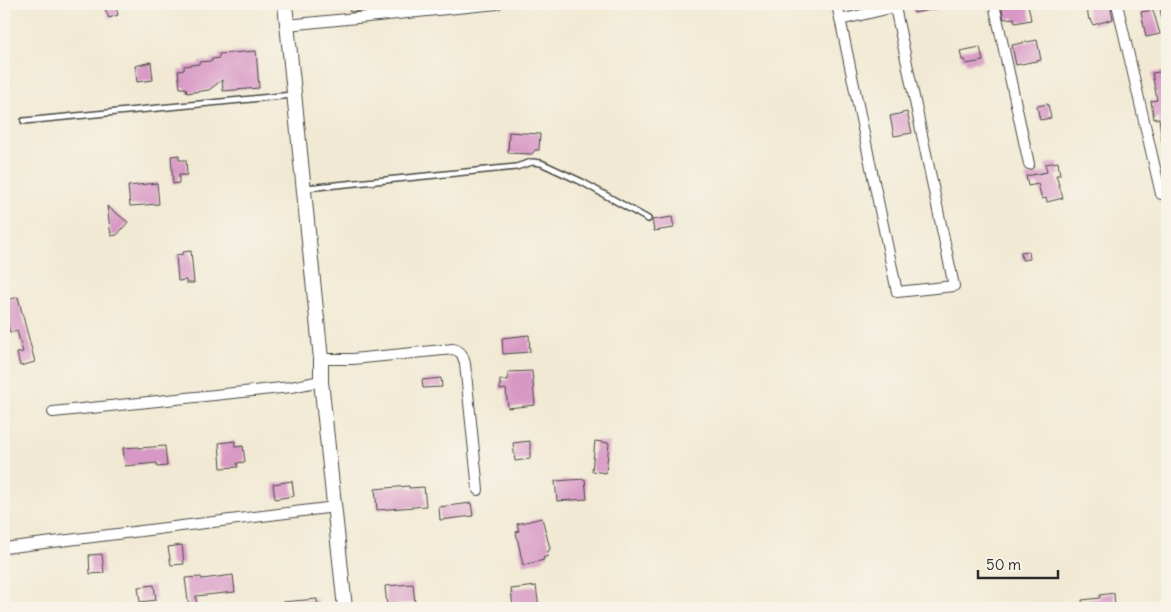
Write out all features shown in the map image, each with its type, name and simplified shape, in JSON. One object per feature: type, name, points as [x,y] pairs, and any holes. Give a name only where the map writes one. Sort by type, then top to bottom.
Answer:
[{"type":"main road","points":[[285,4],[345,608]]},
{"type":"street","points":[[287,25],[421,8],[497,4]]},
{"type":"street","points":[[837,4],[840,20],[896,292],[954,286],[896,7],[840,20]]},
{"type":"street","points":[[994,4],[1028,164]]},
{"type":"street","points":[[1117,4],[1161,194]]},
{"type":"street","points":[[1164,4],[1167,17]]},
{"type":"street","points":[[321,359],[353,359],[453,349],[459,350],[462,353],[465,364],[478,490]]},
{"type":"street","points":[[53,412],[291,387],[321,381]]},
{"type":"street","points":[[4,548],[335,507]]},
{"type":"lane","points":[[24,121],[294,95]]},
{"type":"lane","points":[[303,188],[516,167],[532,162],[582,182],[648,219]]},
{"type":"building","points":[[103,4],[115,4],[118,15],[109,18]]},
{"type":"building","points":[[348,4],[378,4],[379,9],[350,12]]},
{"type":"building","points":[[912,4],[940,4],[941,8],[914,13]]},
{"type":"building","points":[[1001,4],[1028,4],[1031,20],[1015,23],[1014,18],[1004,19]]},
{"type":"building","points":[[1086,4],[1110,4],[1113,19],[1093,25],[1091,19],[1089,20]]},
{"type":"building","points":[[1153,10],[1160,34],[1146,37],[1141,12]]},
{"type":"building","points":[[1037,40],[1041,60],[1016,65],[1012,45]]},
{"type":"building","points":[[980,47],[983,61],[966,64],[965,60],[962,60],[960,51]]},
{"type":"building","points":[[256,51],[259,88],[223,91],[222,80],[209,90],[187,93],[186,88],[180,88],[178,71],[184,70],[184,66],[212,61],[212,59],[219,58],[219,54]]},
{"type":"building","points":[[151,62],[153,80],[137,82],[135,66]]},
{"type":"building","points":[[1167,71],[1167,142],[1162,142],[1159,118],[1154,119],[1151,101],[1157,100],[1152,73]]},
{"type":"building","points":[[1048,104],[1051,118],[1040,120],[1037,106]]},
{"type":"building","points":[[907,112],[912,133],[894,136],[890,116]]},
{"type":"building","points":[[509,132],[540,134],[539,150],[535,150],[532,154],[508,153]]},
{"type":"building","points":[[179,155],[179,160],[186,160],[187,175],[179,175],[179,183],[173,184],[171,156]]},
{"type":"building","points":[[1058,162],[1060,175],[1056,175],[1063,198],[1047,202],[1046,198],[1042,199],[1038,184],[1028,186],[1026,176],[1047,172],[1045,164]]},
{"type":"building","points":[[157,183],[159,204],[130,206],[128,186]]},
{"type":"building","points":[[107,206],[128,222],[117,235],[111,236]]},
{"type":"building","points":[[672,217],[674,228],[654,231],[652,220]]},
{"type":"building","points":[[191,251],[194,283],[186,283],[186,280],[178,281],[176,255]]},
{"type":"building","points":[[1029,251],[1030,259],[1022,260],[1021,252]]},
{"type":"building","points":[[18,297],[35,362],[20,366],[17,353],[23,352],[17,331],[10,333],[7,323],[4,324],[4,301]]},
{"type":"building","points":[[529,335],[530,352],[503,354],[502,338]]},
{"type":"building","points":[[532,371],[535,405],[508,408],[506,389],[500,390],[500,380],[508,380],[508,372]]},
{"type":"building","points":[[441,378],[442,387],[423,388],[422,380]]},
{"type":"building","points":[[235,441],[235,447],[243,446],[245,462],[237,463],[238,467],[221,468],[219,443]]},
{"type":"building","points":[[530,441],[530,459],[515,461],[513,443]]},
{"type":"building","points":[[595,441],[609,443],[606,473],[592,471]]},
{"type":"building","points":[[165,446],[167,466],[157,467],[157,463],[125,466],[123,448]]},
{"type":"building","points":[[585,479],[587,499],[557,501],[555,481]]},
{"type":"building","points":[[292,481],[294,496],[275,499],[273,484]]},
{"type":"building","points":[[409,486],[409,488],[424,487],[426,506],[377,510],[375,489]]},
{"type":"building","points":[[471,503],[473,516],[440,520],[439,507]]},
{"type":"building","points":[[542,518],[550,548],[547,552],[548,556],[543,558],[544,560],[523,565],[516,532],[519,531],[517,524]]},
{"type":"building","points":[[182,545],[184,564],[171,565],[168,547]]},
{"type":"building","points":[[102,554],[104,573],[90,574],[89,555]]},
{"type":"building","points":[[233,575],[235,592],[196,596],[197,608],[189,608],[185,578],[201,577],[202,579]]},
{"type":"building","points":[[413,584],[415,603],[387,606],[385,586]]},
{"type":"building","points":[[154,585],[156,600],[140,602],[138,587]]},
{"type":"building","points":[[536,586],[539,608],[513,608],[511,589]]},
{"type":"building","points":[[1114,593],[1115,608],[1083,608],[1082,600],[1100,598],[1100,595]]},
{"type":"building","points":[[317,599],[318,608],[282,608],[282,602]]}]
